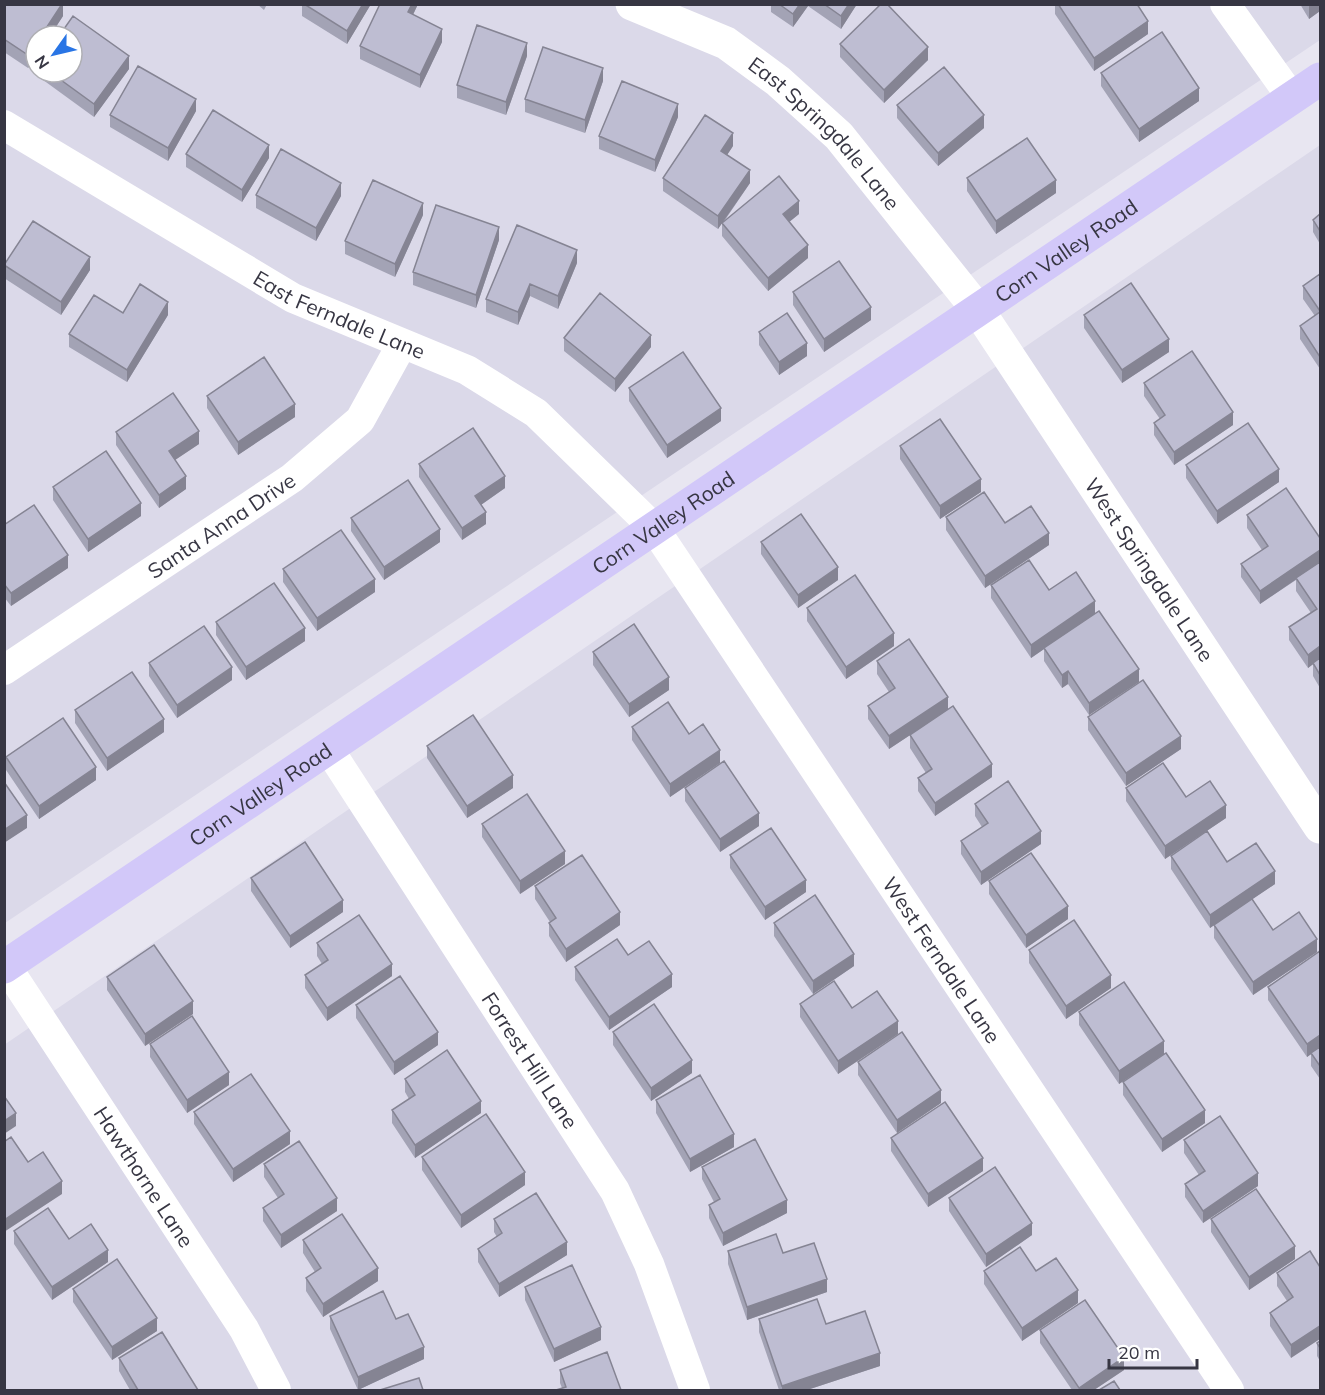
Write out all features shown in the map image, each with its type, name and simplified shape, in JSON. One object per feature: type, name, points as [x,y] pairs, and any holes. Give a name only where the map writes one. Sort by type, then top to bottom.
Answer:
[{"type":"main road","name":"Corn Valley Road","points":[[5,966],[1320,79]]},
{"type":"street","name":"East Springdale Lane","points":[[632,4],[726,43],[778,81],[839,136],[978,310]]},
{"type":"street","points":[[1225,4],[1293,98]]},
{"type":"street","name":"East Ferndale Lane","points":[[4,125],[293,298],[467,370],[536,413],[654,528]]},
{"type":"street","name":"West Springdale Lane","points":[[978,310],[1320,827]]},
{"type":"street","name":"Santa Anna Drive","points":[[4,670],[292,477],[360,420],[402,344]]},
{"type":"street","name":"West Ferndale Lane","points":[[654,528],[1229,1390]]},
{"type":"street","name":"Forrest Hill Lane","points":[[328,748],[615,1191],[649,1264],[695,1390]]},
{"type":"street","name":"Hawthorne Lane","points":[[5,966],[244,1329],[276,1390]]},
{"type":"shaded area","points":[[5,5],[1320,5],[1320,40],[5,923]]},
{"type":"shaded area","points":[[1320,145],[1320,1390],[5,1390],[4,1045]]},
{"type":"building","points":[[4,4],[62,4],[49,24],[24,24],[24,52],[4,39]]},
{"type":"building","points":[[304,4],[363,4],[347,31]]},
{"type":"building","points":[[380,4],[412,4],[408,12],[442,29],[420,75],[360,46]]},
{"type":"building","points":[[779,4],[800,4],[793,14]]},
{"type":"building","points":[[824,4],[849,4],[841,16]]},
{"type":"building","points":[[881,4],[887,4],[928,47],[884,90],[840,44]]},
{"type":"building","points":[[1058,4],[1137,4],[1148,21],[1094,58]]},
{"type":"building","points":[[73,16],[129,56],[94,104],[66,84],[84,84],[84,24],[67,24]]},
{"type":"building","points":[[477,25],[527,43],[506,102],[457,85]]},
{"type":"building","points":[[1162,32],[1199,88],[1139,129],[1101,73]]},
{"type":"building","points":[[543,47],[603,68],[585,120],[525,99]]},
{"type":"building","points":[[138,66],[196,99],[168,148],[110,115]]},
{"type":"building","points":[[944,67],[984,115],[938,153],[897,105]]},
{"type":"building","points":[[622,81],[678,104],[655,160],[599,136]]},
{"type":"building","points":[[213,110],[269,145],[242,190],[186,154]]},
{"type":"building","points":[[705,115],[733,133],[721,151],[750,170],[718,216],[663,178]]},
{"type":"building","points":[[1027,138],[1056,180],[996,221],[967,178]]},
{"type":"building","points":[[281,149],[341,183],[316,228],[256,195]]},
{"type":"building","points":[[779,176],[799,201],[783,214],[808,245],[768,278],[722,223]]},
{"type":"building","points":[[373,180],[423,203],[395,264],[345,241]]},
{"type":"building","points":[[436,205],[499,227],[476,295],[413,272]]},
{"type":"building","points":[[1320,214],[1320,231],[1313,220]]},
{"type":"building","points":[[33,221],[90,257],[61,302],[4,265]]},
{"type":"building","points":[[517,225],[577,250],[558,296],[530,284],[518,312],[486,299]]},
{"type":"building","points":[[839,261],[871,307],[824,339],[793,292]]},
{"type":"building","points":[[1320,274],[1320,311],[1303,286]]},
{"type":"building","points":[[1131,283],[1169,339],[1122,370],[1084,315]]},
{"type":"building","points":[[140,284],[168,302],[127,370],[69,334],[94,295],[123,313]]},
{"type":"building","points":[[600,293],[651,335],[615,379],[564,338]]},
{"type":"building","points":[[1320,312],[1320,357],[1300,326]]},
{"type":"building","points":[[787,313],[807,343],[779,362],[759,332]]},
{"type":"building","points":[[1192,351],[1233,412],[1174,452],[1154,423],[1165,415],[1144,383]]},
{"type":"building","points":[[683,352],[721,408],[667,445],[629,388]]},
{"type":"building","points":[[264,357],[295,404],[238,442],[207,396]]},
{"type":"building","points":[[173,393],[199,431],[169,451],[186,476],[159,495],[116,432]]},
{"type":"building","points":[[940,419],[981,479],[940,506],[900,446]]},
{"type":"building","points":[[1248,423],[1279,469],[1217,511],[1186,465]]},
{"type":"building","points":[[473,428],[505,476],[475,496],[486,512],[462,528],[419,464]]},
{"type":"building","points":[[106,451],[141,503],[88,539],[53,487]]},
{"type":"building","points":[[408,480],[440,529],[384,567],[351,518]]},
{"type":"building","points":[[1286,488],[1320,538],[1320,550],[1260,591],[1241,564],[1268,546],[1247,515]]},
{"type":"building","points":[[984,492],[1005,523],[1031,506],[1049,533],[985,576],[946,517]]},
{"type":"building","points":[[34,505],[68,555],[11,593],[4,584],[4,525]]},
{"type":"building","points":[[801,514],[838,567],[798,595],[761,542]]},
{"type":"building","points":[[341,530],[375,579],[317,618],[283,569]]},
{"type":"building","points":[[1029,560],[1049,590],[1076,572],[1095,601],[1031,645],[991,585]]},
{"type":"building","points":[[1320,562],[1320,646],[1308,655],[1289,627],[1317,609],[1296,578]]},
{"type":"building","points":[[855,575],[894,633],[846,667],[807,608]]},
{"type":"building","points":[[274,583],[305,628],[246,667],[216,622]]},
{"type":"building","points":[[1099,611],[1139,669],[1089,703],[1068,671],[1062,675],[1044,648]]},
{"type":"building","points":[[634,624],[669,677],[629,704],[593,652]]},
{"type":"building","points":[[204,626],[232,667],[177,705],[149,663]]},
{"type":"building","points":[[909,639],[948,697],[889,736],[868,706],[895,688],[877,661]]},
{"type":"building","points":[[1320,658],[1320,675],[1313,663]]},
{"type":"building","points":[[132,672],[164,719],[107,758],[75,710]]},
{"type":"building","points":[[1143,680],[1181,736],[1126,773],[1088,717]]},
{"type":"building","points":[[668,702],[689,734],[703,724],[720,750],[670,784],[632,727]]},
{"type":"building","points":[[953,706],[992,764],[935,803],[918,778],[932,769],[910,735]]},
{"type":"building","points":[[473,715],[513,775],[467,806],[427,746]]},
{"type":"building","points":[[63,718],[96,767],[39,806],[6,757]]},
{"type":"building","points":[[724,761],[759,813],[720,839],[685,788]]},
{"type":"building","points":[[1163,763],[1186,797],[1210,781],[1226,805],[1165,846],[1126,788]]},
{"type":"building","points":[[1008,781],[1041,831],[981,872],[961,841],[988,823],[975,804]]},
{"type":"building","points":[[4,782],[27,815],[4,830]]},
{"type":"building","points":[[527,794],[565,851],[520,881],[482,824]]},
{"type":"building","points":[[771,828],[806,880],[765,907],[730,855]]},
{"type":"building","points":[[1207,831],[1227,862],[1256,843],[1275,871],[1210,915],[1171,856]]},
{"type":"building","points":[[305,842],[343,900],[290,936],[251,878]]},
{"type":"building","points":[[1031,853],[1068,906],[1026,935],[989,881]]},
{"type":"building","points":[[582,855],[620,912],[566,949],[549,923],[556,918],[535,886]]},
{"type":"building","points":[[815,895],[854,954],[813,981],[774,923]]},
{"type":"building","points":[[1252,899],[1273,930],[1299,912],[1317,939],[1253,982],[1214,925]]},
{"type":"building","points":[[359,915],[392,964],[327,1008],[305,975],[328,960],[317,943]]},
{"type":"building","points":[[1074,920],[1111,975],[1066,1006],[1029,950]]},
{"type":"building","points":[[617,939],[628,955],[649,941],[672,974],[609,1017],[575,967]]},
{"type":"building","points":[[154,945],[193,1001],[145,1034],[107,977]]},
{"type":"building","points":[[1320,951],[1320,1035],[1307,1044],[1268,987]]},
{"type":"building","points":[[400,976],[438,1032],[394,1062],[356,1005]]},
{"type":"building","points":[[834,981],[852,1008],[877,991],[898,1021],[838,1061],[800,1004]]},
{"type":"building","points":[[1124,982],[1164,1041],[1119,1071],[1079,1012]]},
{"type":"building","points":[[654,1004],[692,1060],[651,1088],[613,1032]]},
{"type":"building","points":[[192,1016],[229,1072],[187,1100],[150,1044]]},
{"type":"building","points":[[902,1032],[941,1090],[897,1120],[858,1062]]},
{"type":"building","points":[[1320,1047],[1320,1066],[1311,1053]]},
{"type":"building","points":[[447,1050],[481,1101],[415,1145],[392,1110],[415,1095],[405,1079]]},
{"type":"building","points":[[1166,1053],[1205,1110],[1162,1139],[1123,1082]]},
{"type":"building","points":[[251,1074],[290,1131],[233,1169],[194,1112]]},
{"type":"building","points":[[700,1075],[734,1134],[690,1159],[656,1100]]},
{"type":"building","points":[[4,1096],[16,1113],[4,1121]]},
{"type":"building","points":[[945,1102],[983,1158],[928,1194],[891,1138]]},
{"type":"building","points":[[486,1114],[525,1172],[461,1215],[422,1157]]},
{"type":"building","points":[[1220,1116],[1258,1173],[1203,1211],[1185,1184],[1205,1171],[1184,1140]]},
{"type":"building","points":[[11,1137],[28,1162],[43,1152],[62,1181],[4,1220],[4,1142]]},
{"type":"building","points":[[755,1139],[787,1200],[723,1233],[709,1205],[720,1199],[702,1167]]},
{"type":"building","points":[[299,1141],[337,1198],[281,1235],[263,1208],[284,1194],[264,1164]]},
{"type":"building","points":[[995,1167],[1032,1223],[986,1254],[949,1198]]},
{"type":"building","points":[[1256,1189],[1295,1246],[1249,1277],[1211,1219]]},
{"type":"building","points":[[536,1193],[567,1242],[499,1284],[478,1249],[502,1233],[494,1219]]},
{"type":"building","points":[[48,1208],[69,1239],[91,1224],[108,1250],[52,1287],[14,1231]]},
{"type":"building","points":[[342,1214],[378,1268],[323,1304],[306,1278],[321,1268],[303,1240]]},
{"type":"building","points":[[776,1234],[783,1253],[814,1243],[827,1279],[747,1307],[728,1251]]},
{"type":"building","points":[[1020,1247],[1036,1271],[1056,1258],[1078,1290],[1022,1328],[984,1271]]},
{"type":"building","points":[[1310,1251],[1320,1267],[1320,1326],[1291,1345],[1270,1313],[1293,1297],[1277,1273]]},
{"type":"building","points":[[117,1259],[157,1318],[112,1347],[73,1289]]},
{"type":"building","points":[[572,1265],[601,1327],[554,1349],[525,1287]]},
{"type":"building","points":[[383,1291],[396,1319],[408,1314],[424,1347],[358,1377],[330,1316]]},
{"type":"building","points":[[817,1299],[826,1324],[865,1311],[880,1353],[782,1386],[759,1319]]},
{"type":"building","points":[[1085,1300],[1124,1357],[1079,1388],[1040,1330]]},
{"type":"building","points":[[162,1332],[198,1390],[138,1390],[119,1358]]},
{"type":"building","points":[[607,1352],[621,1390],[556,1390],[566,1387],[560,1370]]},
{"type":"building","points":[[419,1378],[423,1390],[380,1390]]},
{"type":"building","points":[[1114,1381],[1120,1390],[1099,1390]]}]
